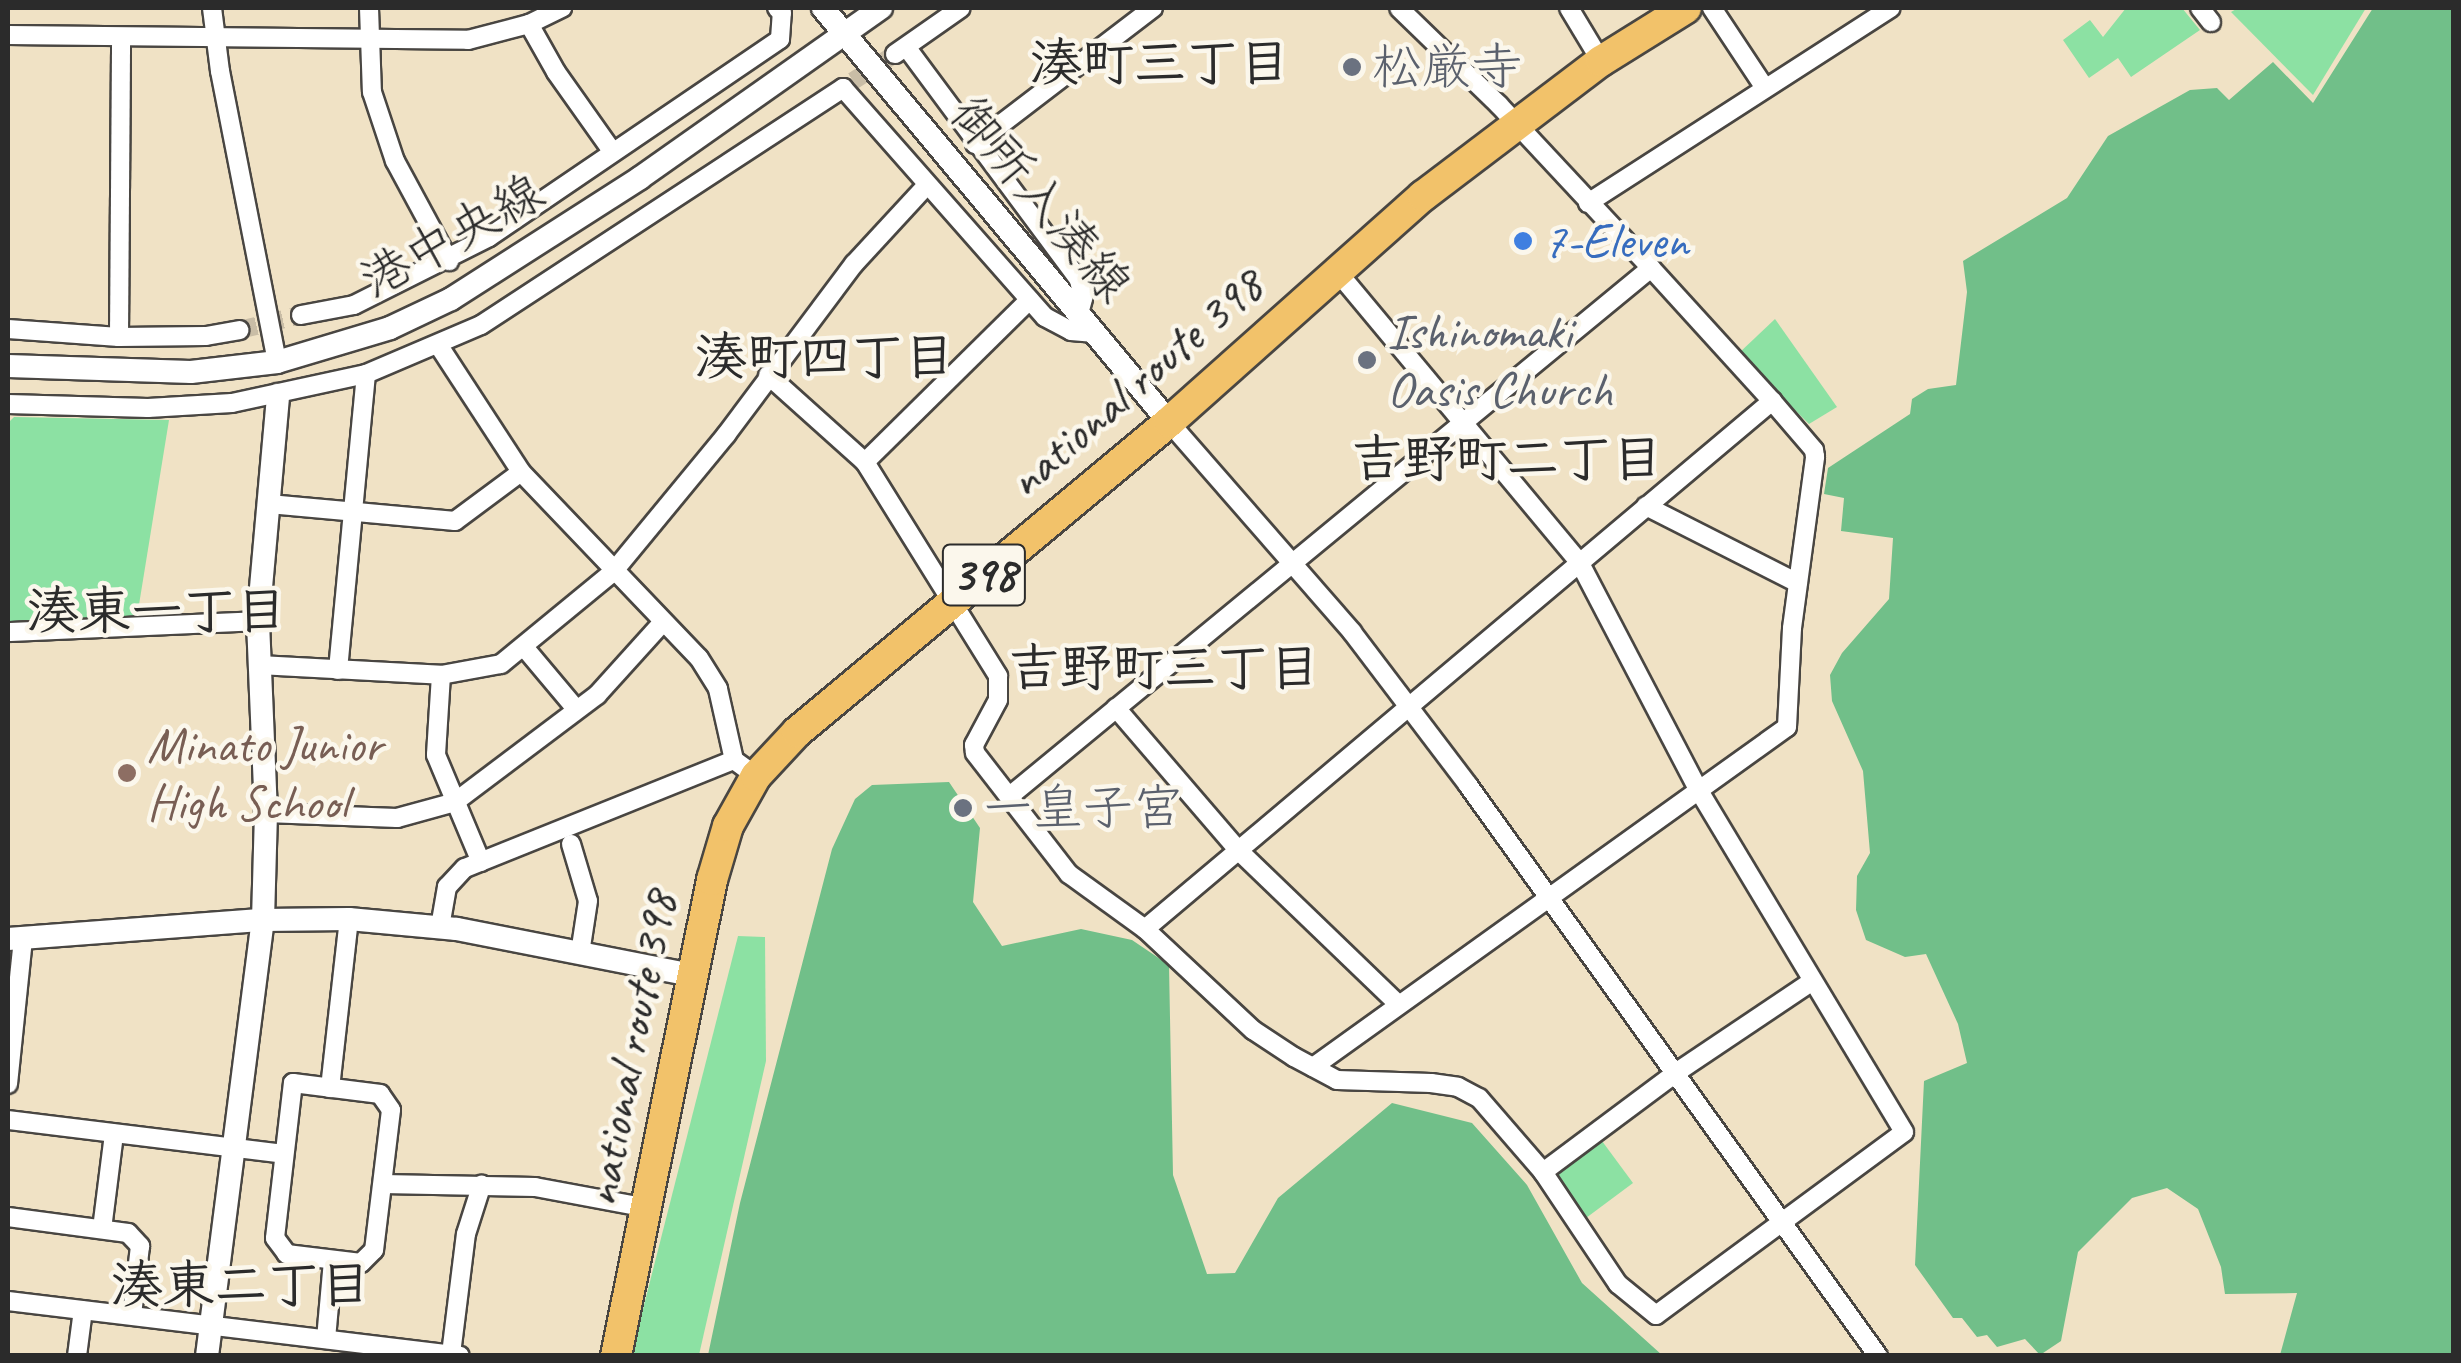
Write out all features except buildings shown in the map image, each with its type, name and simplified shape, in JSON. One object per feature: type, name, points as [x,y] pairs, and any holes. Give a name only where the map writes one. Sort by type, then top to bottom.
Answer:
[{"type":"highway","name":"national route 398","points":[[616,1356],[692,975],[745,768],[796,732],[1169,422],[1336,270],[1601,61],[1686,8]]},
{"type":"street","points":[[212,8],[277,362]]},
{"type":"street","points":[[369,8],[372,92],[395,161],[449,260]]},
{"type":"street","points":[[8,35],[468,40],[529,24],[562,8]]},
{"type":"street","points":[[301,316],[354,304],[449,260],[780,38],[782,13],[778,8]]},
{"type":"street","name":"御所入湊線","points":[[823,8],[1169,422]]},
{"type":"street","name":"港中央線","points":[[8,366],[191,372],[277,362],[390,328],[451,299],[640,178],[881,8]]},
{"type":"street","points":[[961,8],[901,51],[1079,280],[1084,300],[1079,314]]},
{"type":"street","points":[[975,144],[1153,8]]},
{"type":"street","points":[[1313,1067],[1786,727],[1798,584],[1815,457],[1814,450],[1772,401],[1518,124],[1399,8]]},
{"type":"street","points":[[1569,8],[1601,61]]},
{"type":"street","points":[[1712,8],[1764,88]]},
{"type":"street","points":[[1588,203],[1891,8]]},
{"type":"street","points":[[529,24],[556,72],[612,151]]},
{"type":"street","points":[[120,337],[122,36]]},
{"type":"street","points":[[8,404],[148,408],[278,396],[366,374],[439,346],[481,324],[848,84],[926,186],[1029,300],[1056,325],[1095,333]]},
{"type":"street","points":[[259,665],[442,675],[489,669],[524,647],[613,572],[726,435],[854,264],[926,186]]},
{"type":"street","points":[[1012,795],[1460,421],[1651,268]]},
{"type":"street","points":[[768,374],[865,462],[998,676],[998,700],[974,744],[975,753],[1012,795],[1068,874],[1145,929],[1253,1030],[1313,1067],[1337,1080],[1362,1084],[1458,1087],[1495,1112],[1543,1172],[1618,1284],[1656,1315],[1904,1132],[1699,790],[1580,563],[1336,270]]},
{"type":"street","points":[[865,462],[1029,300]]},
{"type":"street","points":[[8,330],[120,337],[206,336],[239,330]]},
{"type":"street","points":[[439,346],[521,472],[699,658],[718,689],[745,768],[466,868],[447,887],[440,927]]},
{"type":"street","points":[[338,670],[366,374]]},
{"type":"street","points":[[207,1356],[263,920],[266,813],[258,621],[278,396]]},
{"type":"street","points":[[1145,929],[1407,704],[1772,401]]},
{"type":"street","points":[[1169,422],[1352,632],[1407,704],[1677,1072],[1878,1356]]},
{"type":"street","points":[[269,504],[454,521],[521,472]]},
{"type":"street","points":[[1646,506],[1798,584]]},
{"type":"street","points":[[8,632],[258,621]]},
{"type":"street","points":[[266,813],[396,818],[456,802],[597,695],[664,622]]},
{"type":"street","points":[[524,647],[576,708]]},
{"type":"street","points":[[442,675],[436,755],[480,862]]},
{"type":"street","points":[[1116,708],[1238,850],[1399,1005]]},
{"type":"street","points":[[571,844],[588,900],[580,953]]},
{"type":"street","points":[[8,1084],[15,939],[263,920],[349,919],[440,927],[692,975]]},
{"type":"street","points":[[330,1088],[349,919]]},
{"type":"street","points":[[1543,1172],[1677,1072],[1811,982]]},
{"type":"street","points":[[293,1083],[380,1094],[392,1110],[374,1250],[360,1262],[287,1254],[275,1238],[283,1154],[293,1083]]},
{"type":"street","points":[[8,1120],[283,1154]]},
{"type":"street","points":[[102,1229],[114,1134]]},
{"type":"street","points":[[383,1184],[535,1187],[647,1208]]},
{"type":"street","points":[[8,1302],[212,1324],[301,1346],[326,1338],[384,1352],[456,1355],[466,1234],[482,1184]]},
{"type":"street","points":[[8,1217],[128,1232],[140,1246],[132,1315]]},
{"type":"street","points":[[326,1338],[333,1260]]},
{"type":"street","points":[[77,1356],[83,1310]]},
{"type":"green space","points":[[2126,8],[2182,8],[2200,30],[2131,77],[2118,58],[2089,78],[2063,40],[2090,20],[2103,37]]},
{"type":"green space","points":[[2238,8],[2366,8],[2313,95],[2231,12]]},
{"type":"green space","points":[[2373,8],[2453,8],[2453,1355],[2280,1355],[2297,1293],[2225,1294],[2221,1267],[2198,1209],[2167,1188],[2132,1198],[2078,1252],[2061,1341],[2040,1355],[2025,1339],[1997,1347],[1987,1335],[1977,1337],[1962,1318],[1953,1318],[1915,1265],[1924,1081],[1967,1063],[1958,1024],[1926,954],[1905,957],[1866,940],[1856,910],[1857,876],[1870,853],[1863,771],[1832,701],[1830,675],[1842,653],[1889,599],[1893,538],[1841,531],[1844,498],[1824,494],[1828,468],[1910,414],[1912,399],[1928,389],[1956,385],[1967,292],[1963,261],[2067,198],[2108,136],[2190,90],[2217,88],[2229,100],[2273,62],[2313,103]]},
{"type":"green space","points":[[1775,319],[1837,407],[1809,424],[1738,354]]},
{"type":"green space","points":[[14,417],[169,420],[137,617],[8,623],[8,423]]},
{"type":"green space","points":[[949,782],[980,828],[973,902],[1002,946],[1081,929],[1132,940],[1169,965],[1173,1175],[1207,1274],[1235,1273],[1278,1198],[1392,1103],[1472,1123],[1527,1185],[1582,1283],[1662,1355],[708,1355],[740,1203],[832,849],[855,799],[872,785]]},
{"type":"green space","points":[[738,936],[765,937],[766,1061],[699,1355],[631,1356]]},
{"type":"green space","points":[[1602,1141],[1633,1183],[1586,1218],[1555,1176]]},
{"type":"tunnel","points":[[853,81],[895,54]]},
{"type":"tunnel","points":[[239,330],[301,315]]},
{"type":"place","name":"松厳寺","points":[[1352,67]]},
{"type":"place","name":"7-Eleven","points":[[1523,241]]},
{"type":"place","name":"Ishinomaki Oasis Church","points":[[1367,360]]},
{"type":"place","name":"Minato Junior High School","points":[[127,773]]},
{"type":"place","name":"一皇子宮","points":[[963,808]]},
{"type":"district","name":"湊町三丁目","points":[[1160,64]]},
{"type":"district","name":"湊町四丁目","points":[[825,358]]},
{"type":"district","name":"吉野町二丁目","points":[[1507,460]]},
{"type":"district","name":"湊東一丁目","points":[[157,612]]},
{"type":"district","name":"吉野町三丁目","points":[[1164,669]]},
{"type":"district","name":"湊東二丁目","points":[[241,1286]]}]
